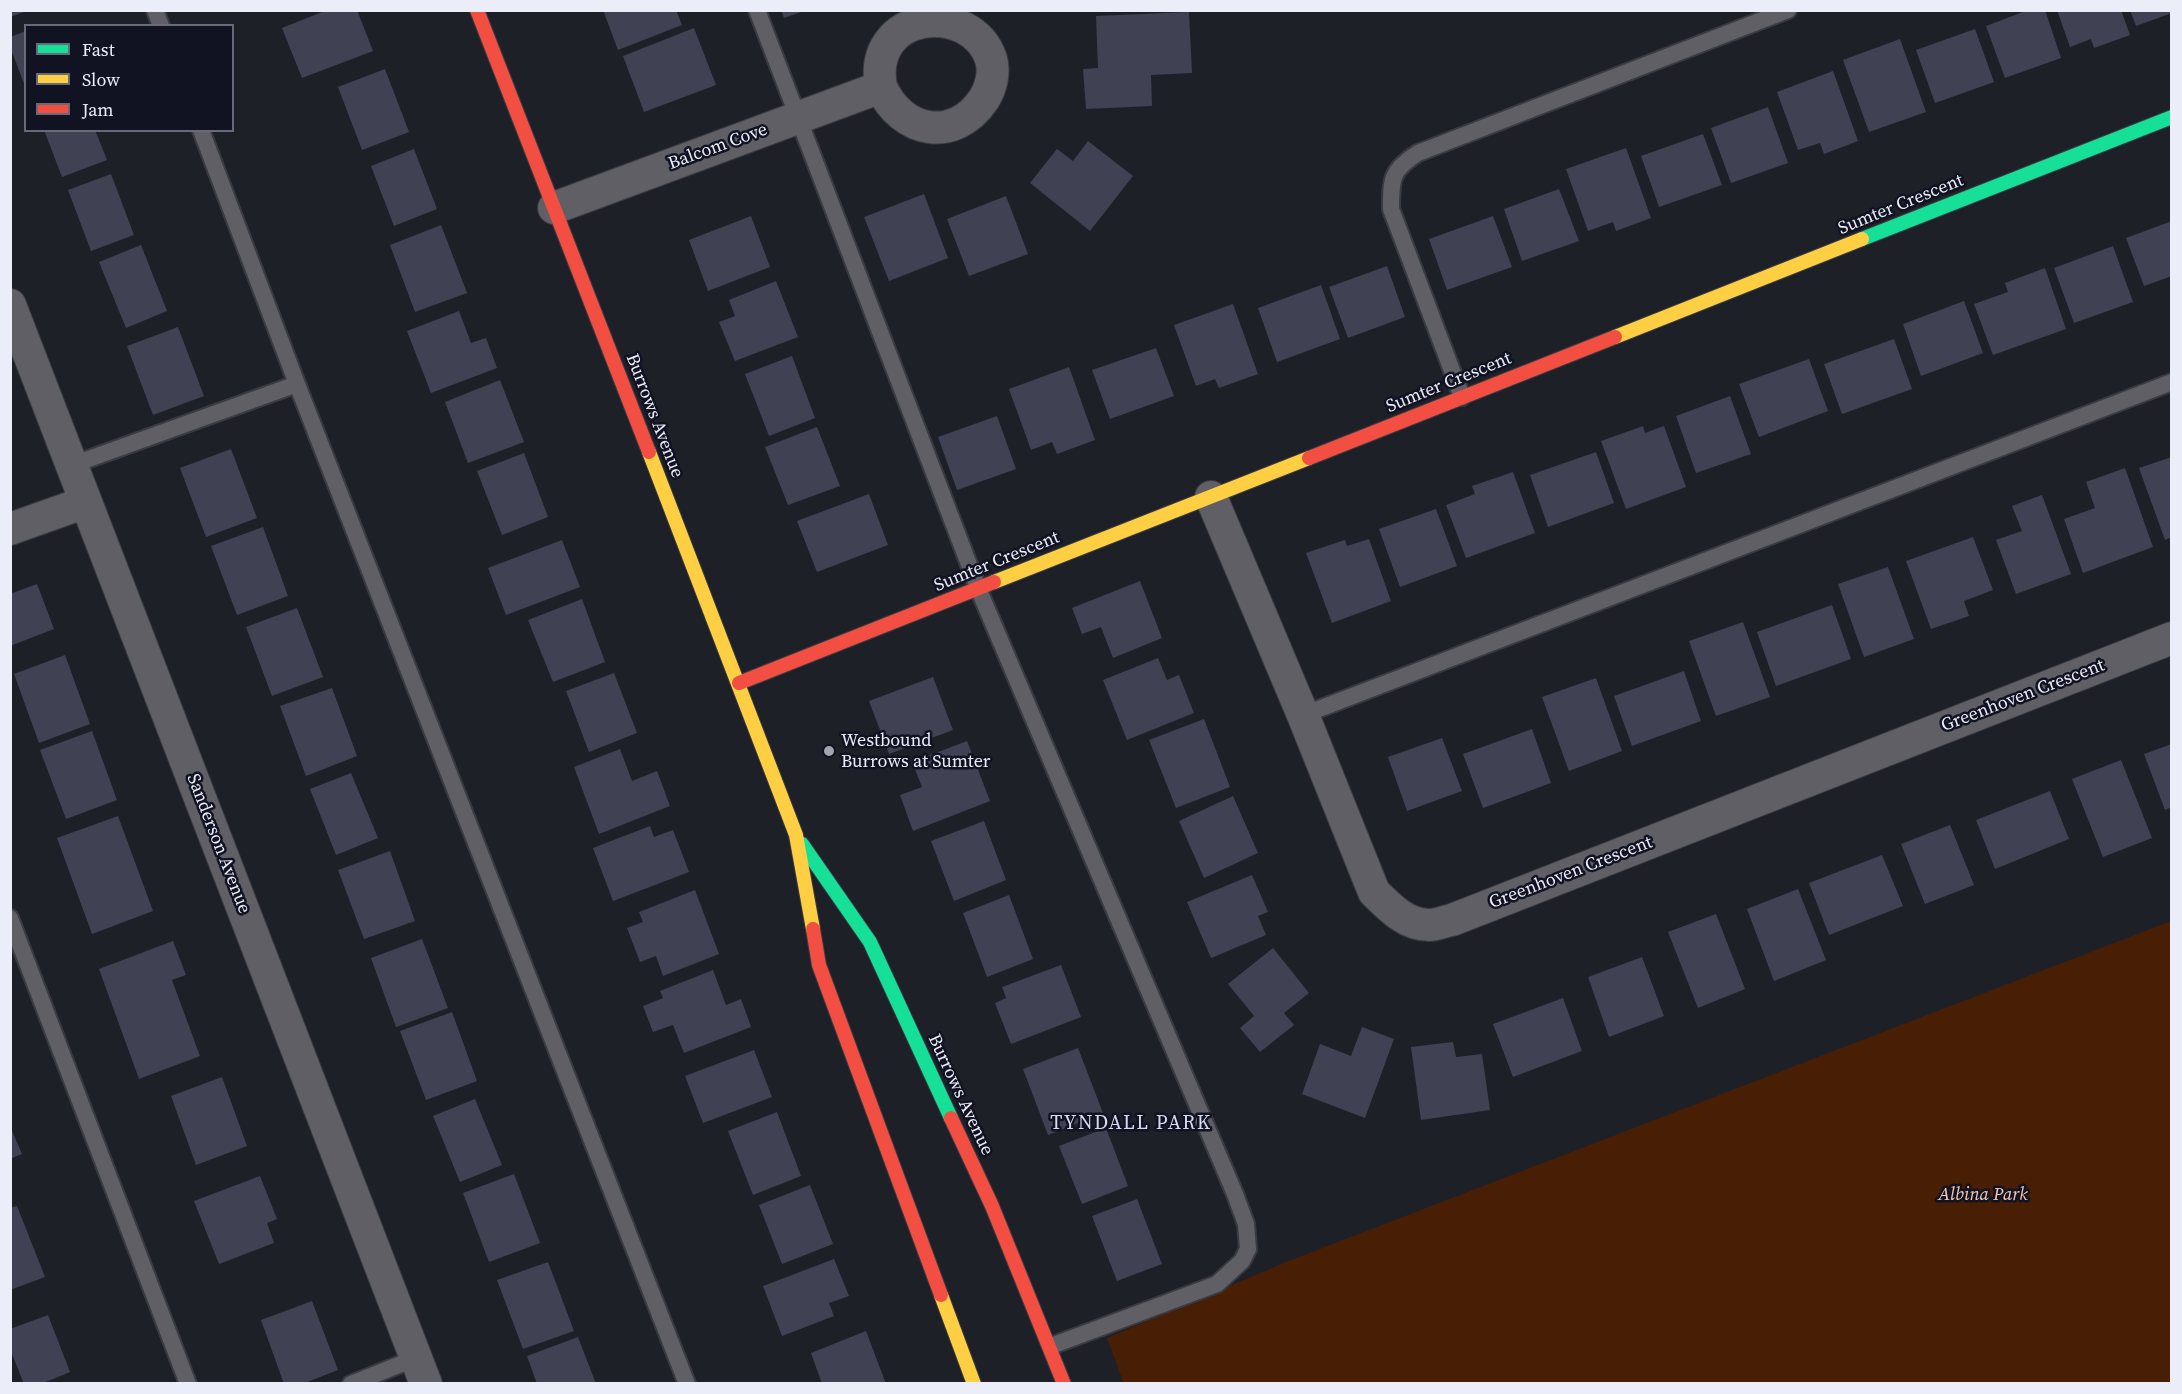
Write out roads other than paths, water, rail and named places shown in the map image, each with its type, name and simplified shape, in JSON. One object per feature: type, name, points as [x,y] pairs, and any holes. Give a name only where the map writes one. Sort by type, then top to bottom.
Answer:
[{"type":"street","name":"Burrows Avenue","points":[[477,10],[796,835],[819,965],[974,1383]]},
{"type":"street","name":"Balcom Cove","points":[[554,208],[881,87]]},
{"type":"street","name":"Sumter Crescent","points":[[739,683],[2172,117]]},
{"type":"street","name":"Sanderson Avenue","points":[[10,305],[421,1371]]},
{"type":"street","name":"Greenhoven Crescent","points":[[1211,496],[1374,892],[1392,910],[1408,920],[1429,925],[1452,920],[2172,638]]},
{"type":"street","points":[[10,529],[86,502]]},
{"type":"street","name":"Burrows Avenue","points":[[796,835],[870,942],[992,1206],[1051,1346],[1064,1383]]},
{"type":"lane","points":[[758,10],[978,588],[1246,1224],[1248,1250],[1242,1261],[1217,1284],[1051,1346]]},
{"type":"lane","points":[[1462,397],[1391,209],[1391,184],[1400,164],[1418,153],[1788,10]]},
{"type":"lane","points":[[202,132],[297,384],[687,1383]]},
{"type":"lane","points":[[1303,715],[2172,382]]},
{"type":"lane","points":[[72,465],[297,384]]},
{"type":"lane","points":[[10,918],[188,1383]]},
{"type":"lane","points":[[351,1383],[421,1371]]},
{"type":"place","name":"Westbound Burrows at Sumter","points":[[829,751]]},
{"type":"district","name":"TYNDALL PARK","points":[[1131,1124]]},
{"type":"park label","name":"Albina Park","points":[[1983,1195]]}]
